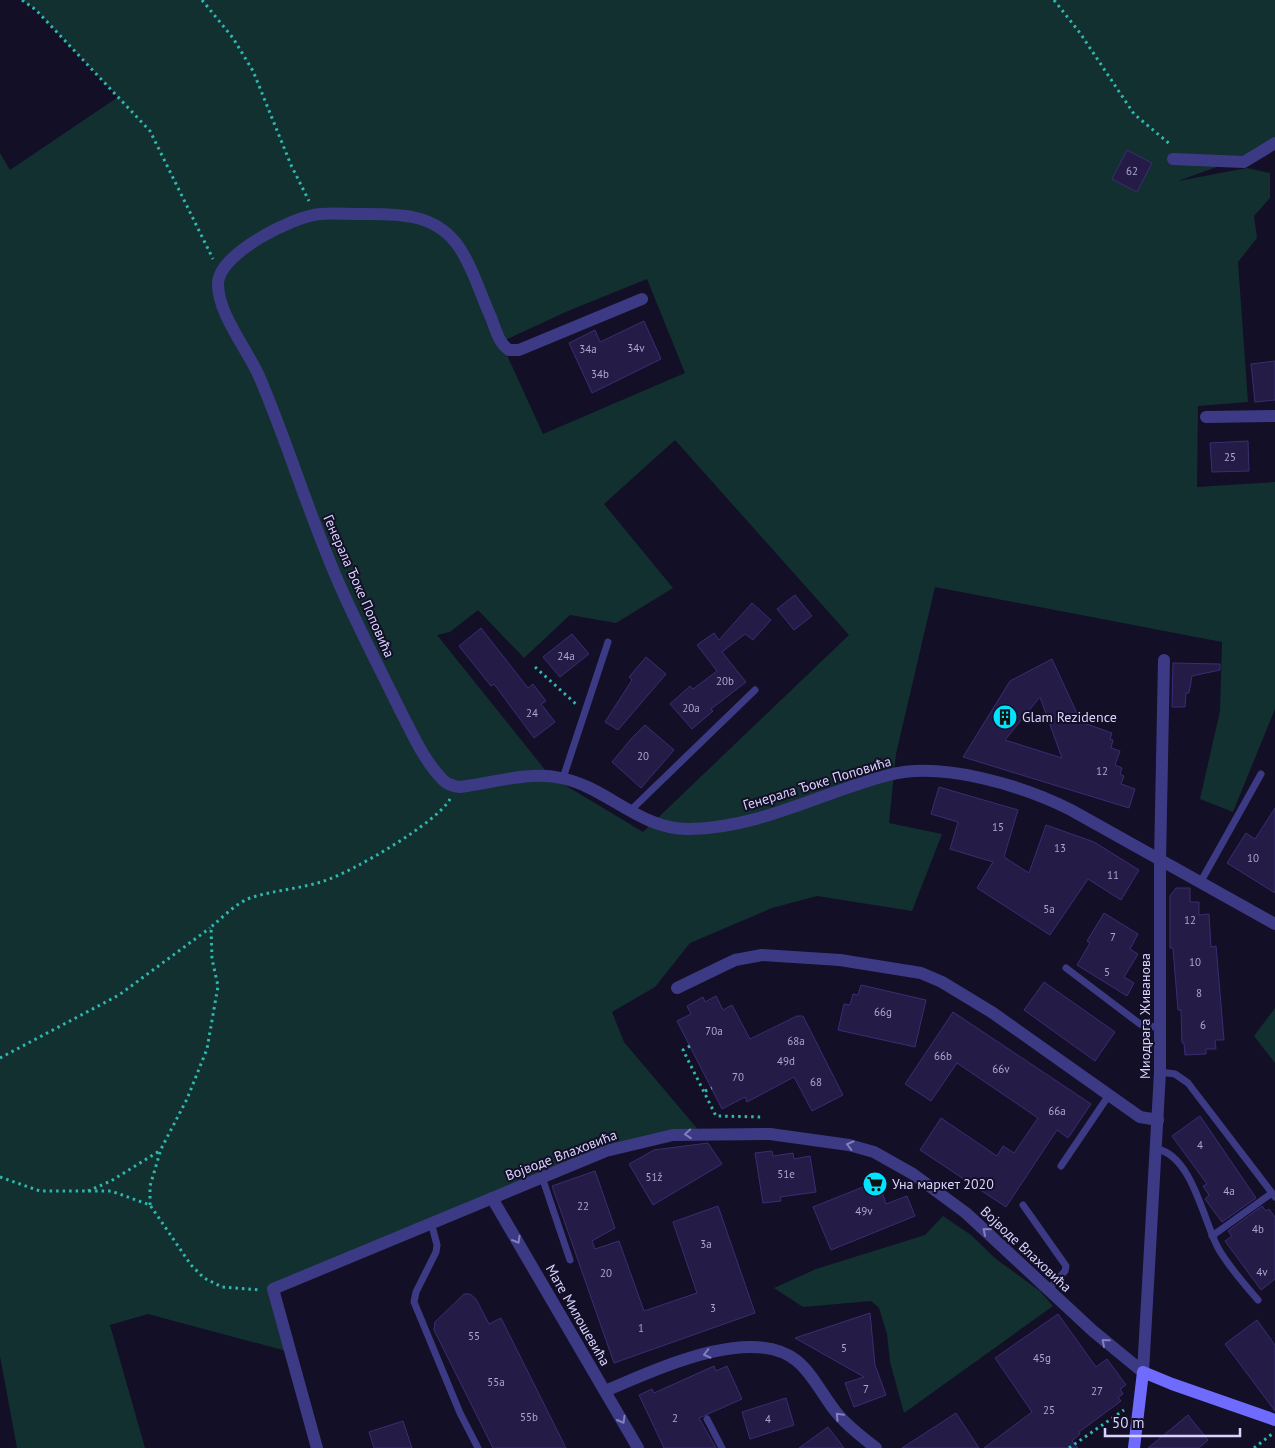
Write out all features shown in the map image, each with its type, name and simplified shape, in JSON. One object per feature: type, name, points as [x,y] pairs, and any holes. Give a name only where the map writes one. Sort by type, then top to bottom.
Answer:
[{"type":"street","points":[[1173,159],[1244,162],[1275,143]]},
{"type":"street","points":[[218,284],[221,271],[237,255],[273,230],[318,214],[406,214],[434,224],[448,234],[458,245],[493,320],[501,342],[509,350],[519,350],[642,299]]},
{"type":"street","name":"Генерала Ђоке Поповића","points":[[218,284],[223,309],[259,377],[323,547],[361,632],[418,743],[443,779],[453,786],[532,776],[563,778],[589,788],[656,824],[688,829],[703,828],[785,811],[890,774],[910,771],[934,771],[986,780],[1036,794],[1072,810],[1200,884],[1275,924]]},
{"type":"street","points":[[1206,417],[1275,416]]},
{"type":"street","name":"Миодрага Живанова","points":[[1143,1372],[1160,1072],[1160,861],[1164,660]]},
{"type":"street","points":[[678,988],[735,960],[762,955],[840,960],[921,973],[942,982],[993,1013],[1140,1117],[1158,1120]]},
{"type":"street","name":"Војводе Влаховића","points":[[273,1289],[606,1151],[673,1135],[701,1133],[770,1134],[849,1144],[874,1152],[893,1162],[932,1187],[966,1213],[1100,1338],[1143,1372],[1275,1420]]},
{"type":"street","name":"Мате Милошевића","points":[[492,1198],[638,1448]]},
{"type":"street","points":[[273,1289],[317,1448]]},
{"type":"street","points":[[605,1391],[704,1354],[740,1348],[776,1350],[798,1362],[836,1413],[876,1448]]},
{"type":"street","points":[[1134,1448],[1140,1411],[1143,1372]]},
{"type":"lane","points":[[563,778],[608,642]]},
{"type":"lane","points":[[630,810],[755,690]]},
{"type":"lane","points":[[1200,884],[1261,774]]},
{"type":"lane","points":[[1066,968],[1140,1024],[1160,1028]]},
{"type":"lane","points":[[1160,1072],[1175,1074],[1188,1083],[1218,1119],[1274,1195],[1212,1236]]},
{"type":"lane","points":[[1061,1166],[1109,1095]]},
{"type":"lane","points":[[1157,1149],[1168,1151],[1174,1156],[1185,1172],[1212,1236],[1240,1278],[1258,1300]]},
{"type":"lane","points":[[542,1176],[570,1260]]},
{"type":"lane","points":[[1022,1205],[1066,1266],[1065,1271],[1049,1289]]},
{"type":"lane","points":[[431,1222],[437,1245],[436,1252],[416,1292],[414,1302],[460,1413],[478,1448]]},
{"type":"lane","points":[[707,1419],[722,1448]]},
{"type":"path","points":[[22,0],[36,10],[150,131],[215,262],[218,284]]},
{"type":"path","points":[[202,0],[233,38],[253,71],[305,196],[318,214]]},
{"type":"path","points":[[1054,0],[1080,33],[1134,114],[1174,148],[1173,159]]},
{"type":"path","points":[[535,667],[584,711]]},
{"type":"path","points":[[0,1058],[119,995],[249,898],[324,881],[363,862],[430,822],[445,809],[453,786]]},
{"type":"path","points":[[150,1206],[150,1186],[161,1149],[187,1099],[207,1049],[218,986],[212,959],[210,927]]},
{"type":"path","points":[[690,1046],[683,1050],[706,1091],[716,1116]]},
{"type":"path","points":[[706,1091],[712,1088]]},
{"type":"path","points":[[86,1192],[111,1181],[161,1149]]},
{"type":"path","points":[[0,1177],[40,1191],[111,1191],[150,1206],[191,1265],[204,1278],[222,1287],[253,1291],[273,1289]]},
{"type":"path","points":[[1069,1448],[1119,1411],[1126,1409],[1140,1411]]},
{"type":"path","points":[[1254,1448],[1275,1432]]},
{"type":"green space","points":[[22,0],[1275,0],[1275,143],[1247,156],[1178,181],[1247,168],[1270,173],[1270,198],[1254,216],[1257,238],[1238,262],[1248,402],[1198,406],[1197,487],[1275,482],[1275,709],[1233,812],[1200,799],[1220,711],[1222,642],[935,587],[896,754],[889,823],[942,834],[912,911],[817,896],[772,908],[690,943],[655,987],[612,1012],[624,1042],[701,1133],[645,1141],[273,1289],[290,1352],[148,1314],[110,1325],[145,1448],[17,1448],[0,1356],[0,153],[10,170],[118,97],[36,10]],"holes":[[[647,279],[685,373],[543,434],[501,342],[568,311]],[[675,440],[849,635],[643,832],[550,776],[437,635],[450,632],[478,610],[524,658],[570,615],[616,623],[673,588],[604,504]]]},
{"type":"green space","points":[[1275,1008],[1275,1063],[1254,1036]]},
{"type":"green space","points":[[943,1216],[971,1235],[996,1259],[1040,1291],[1053,1306],[904,1413],[890,1362],[887,1334],[879,1308],[871,1301],[803,1307],[774,1288],[816,1269],[925,1235]]},
{"type":"building","points":[[1127,150],[1152,163],[1137,192],[1112,179]]},
{"type":"building","points":[[644,321],[661,359],[592,393],[569,343],[595,330],[600,342]]},
{"type":"building","points":[[1275,361],[1275,400],[1255,402],[1251,364]]},
{"type":"building","points":[[1248,441],[1249,471],[1212,472],[1210,443]]},
{"type":"building","points":[[795,595],[812,616],[794,630],[777,609]]},
{"type":"building","points":[[752,603],[771,620],[753,640],[745,634],[722,652],[746,682],[711,709],[713,711],[692,729],[670,704],[690,686],[693,689],[717,671],[697,645],[714,633],[719,640]]},
{"type":"building","points":[[481,628],[528,688],[533,684],[546,701],[541,704],[555,722],[534,738],[494,684],[491,686],[459,646]]},
{"type":"building","points":[[572,634],[589,654],[560,677],[543,657]]},
{"type":"building","points":[[646,657],[666,674],[618,730],[605,722],[632,680],[629,677]]},
{"type":"building","name":"Glam Rezidence","points":[[1052,659],[1081,722],[1112,733],[1110,739],[1113,740],[1111,748],[1120,751],[1115,765],[1122,768],[1120,774],[1124,776],[1121,784],[1135,789],[1129,808],[963,757],[1010,681]],"holes":[[[1040,697],[1062,758],[1005,740]]]},
{"type":"building","points":[[1173,663],[1220,664],[1220,670],[1192,676],[1189,693],[1186,693],[1185,707],[1172,707]]},
{"type":"building","points":[[645,725],[674,750],[641,788],[612,762]]},
{"type":"building","points":[[939,787],[1018,810],[1004,857],[1029,873],[1046,825],[1094,842],[1139,870],[1121,900],[1088,879],[1050,935],[977,888],[993,862],[950,849],[958,822],[931,814]]},
{"type":"building","points":[[1275,808],[1275,893],[1227,863],[1246,833],[1255,839]]},
{"type":"building","points":[[1176,888],[1190,888],[1190,902],[1199,902],[1199,915],[1209,914],[1211,947],[1216,946],[1224,1040],[1215,1040],[1216,1049],[1206,1049],[1206,1054],[1185,1055],[1184,1043],[1182,1043],[1181,1010],[1178,1010],[1173,948],[1170,948],[1170,896]]},
{"type":"building","points":[[1104,913],[1138,934],[1130,949],[1138,954],[1124,977],[1134,983],[1127,996],[1077,965],[1090,943],[1087,941]]},
{"type":"building","points":[[1044,982],[1115,1032],[1095,1061],[1024,1010]]},
{"type":"building","points":[[861,985],[926,1000],[915,1047],[838,1030],[844,1004],[850,1005],[853,994],[858,995]]},
{"type":"building","points":[[716,996],[723,1010],[732,1005],[750,1039],[797,1016],[803,1016],[843,1095],[812,1111],[794,1077],[747,1102],[745,1097],[722,1109],[677,1021],[691,1014],[687,1006],[703,997],[705,1002]]},
{"type":"building","points":[[953,1012],[1091,1104],[1068,1138],[1057,1130],[1006,1207],[920,1150],[941,1118],[997,1156],[1003,1146],[1014,1153],[1038,1118],[957,1063],[931,1101],[905,1084]]},
{"type":"building","points":[[1200,1116],[1256,1198],[1222,1222],[1205,1199],[1209,1195],[1203,1186],[1207,1184],[1172,1136]]},
{"type":"building","points":[[708,1143],[722,1164],[653,1205],[629,1164],[654,1150]]},
{"type":"building","points":[[772,1151],[773,1156],[793,1153],[794,1159],[810,1156],[816,1192],[780,1197],[781,1201],[763,1203],[755,1153]]},
{"type":"building","points":[[595,1171],[615,1228],[592,1241],[595,1249],[619,1241],[644,1311],[697,1293],[673,1222],[718,1206],[755,1313],[614,1363],[552,1186]]},
{"type":"building","points":[[878,1181],[886,1204],[907,1196],[915,1216],[831,1250],[813,1207]]},
{"type":"building","points":[[1262,1206],[1266,1211],[1269,1209],[1275,1217],[1275,1279],[1261,1290],[1225,1241],[1232,1236],[1228,1231]]},
{"type":"building","points":[[464,1294],[470,1294],[476,1299],[489,1324],[501,1318],[566,1448],[493,1448],[434,1330],[435,1322]]},
{"type":"building","points":[[870,1313],[875,1365],[886,1395],[854,1407],[845,1383],[864,1377],[795,1338]]},
{"type":"building","points":[[1058,1314],[1096,1367],[1107,1359],[1126,1385],[1120,1389],[1123,1394],[1118,1397],[1121,1401],[1079,1432],[1080,1434],[1072,1441],[1078,1448],[984,1448],[1032,1412],[995,1358]]},
{"type":"building","points":[[1257,1320],[1275,1345],[1275,1411],[1225,1344]]},
{"type":"building","points":[[714,1366],[716,1371],[727,1366],[742,1399],[699,1418],[716,1448],[664,1448],[639,1395],[652,1389],[654,1393]]},
{"type":"building","points":[[786,1398],[794,1425],[750,1439],[742,1412]]},
{"type":"building","points":[[956,1413],[979,1448],[902,1448]]},
{"type":"building","points":[[1188,1415],[1208,1440],[1199,1448],[1148,1448]]},
{"type":"building","points":[[403,1421],[412,1448],[374,1448],[369,1432]]},
{"type":"building","points":[[828,1427],[844,1448],[799,1448]]},
{"type":"place","name":"Glam Rezidence","points":[[1005,717]]},
{"type":"place","name":"Уна маркет 2020","points":[[875,1184]]}]
